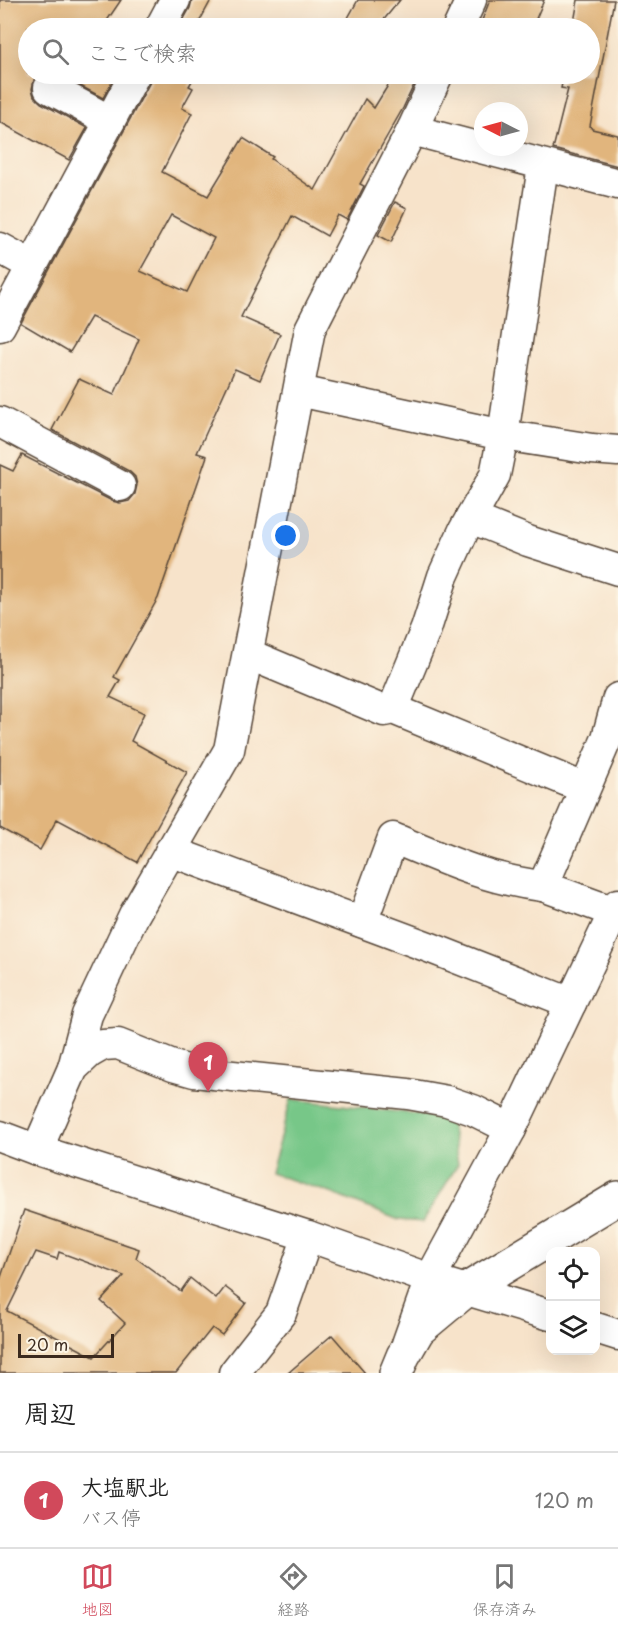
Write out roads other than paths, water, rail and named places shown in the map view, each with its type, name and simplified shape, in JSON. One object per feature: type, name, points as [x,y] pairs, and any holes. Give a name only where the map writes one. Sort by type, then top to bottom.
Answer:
[{"type":"highway","points":[[400,1364],[418,1330],[466,1290],[618,1198]]},
{"type":"street","points":[[166,18],[176,0]]},
{"type":"street","points":[[463,18],[471,0]]},
{"type":"street","points":[[0,326],[130,84]]},
{"type":"street","points":[[37,1150],[73,1068],[87,1015],[134,915],[230,750],[310,329],[433,84]]},
{"type":"street","points":[[49,88],[110,121]]},
{"type":"street","points":[[412,130],[618,184]]},
{"type":"street","points":[[393,709],[426,629],[443,576],[495,476],[543,166]]},
{"type":"street","points":[[0,248],[31,265]]},
{"type":"street","points":[[298,391],[503,435],[618,451]]},
{"type":"street","points":[[0,422],[120,486]]},
{"type":"street","points":[[471,519],[528,541],[618,570]]},
{"type":"street","points":[[248,654],[384,711],[393,709],[584,788]]},
{"type":"street","points":[[543,886],[607,738],[618,698]]},
{"type":"street","points":[[362,922],[393,838],[480,873],[514,883],[543,886],[616,908],[511,1129],[429,1279],[400,1364]]},
{"type":"street","points":[[170,851],[362,922],[571,1004]]},
{"type":"street","points":[[73,1068],[89,1053],[103,1045],[118,1044],[194,1072],[408,1094],[447,1101],[473,1110],[511,1129]]},
{"type":"street","points":[[0,1136],[37,1150],[308,1236],[429,1279],[546,1314]]},
{"type":"street","points":[[234,1373],[281,1313],[308,1236]]},
{"type":"street","points":[[600,1329],[618,1335]]},
{"type":"place","name":"大塩駅北","points":[[208,1092]]}]
